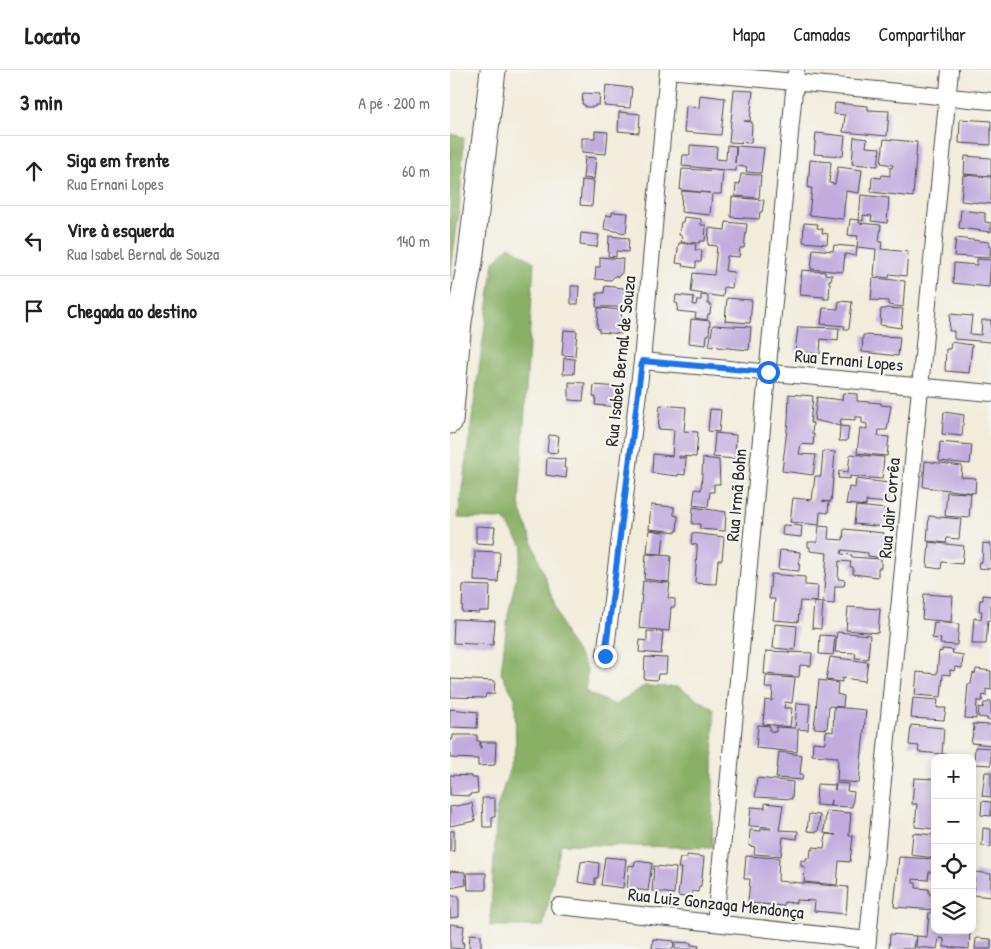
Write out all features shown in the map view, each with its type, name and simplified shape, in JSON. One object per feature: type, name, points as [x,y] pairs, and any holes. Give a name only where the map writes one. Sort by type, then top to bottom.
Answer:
[{"type":"main road","points":[[450,421],[459,322],[472,244],[492,70]]},
{"type":"street","points":[[668,70],[796,76],[948,97],[991,101]]},
{"type":"street","name":"Rua Isabel Bernal de Souza","points":[[605,656],[642,361],[668,70]]},
{"type":"street","name":"Rua Jair Corrêa","points":[[868,945],[950,70]]},
{"type":"street","name":"Rua Irmã Bohn","points":[[715,923],[796,76]]},
{"type":"street","name":"Rua Ernani Lopes","points":[[642,361],[991,393]]},
{"type":"street","name":"Rua Luiz Gonzaga Mendonça","points":[[559,906],[715,923],[868,945]]},
{"type":"green space","points":[[450,134],[464,137],[459,212],[450,277]]},
{"type":"green space","points":[[509,246],[534,262],[519,505],[566,636],[587,668],[586,692],[615,705],[644,686],[678,687],[714,709],[712,848],[561,844],[543,926],[490,926],[497,808],[516,749],[515,698],[501,673],[508,615],[523,547],[504,519],[458,518],[494,262]]},
{"type":"building","points":[[606,85],[632,88],[630,108],[604,106]]},
{"type":"building","points":[[734,90],[753,91],[750,121],[744,121],[752,122],[751,143],[729,142]]},
{"type":"building","points":[[583,93],[600,94],[599,105],[585,107],[582,104]]},
{"type":"building","points":[[700,95],[725,98],[721,135],[684,132],[686,106],[699,108]]},
{"type":"building","points":[[835,103],[868,106],[868,110],[889,111],[887,136],[843,132],[845,115],[834,114]]},
{"type":"building","points":[[619,112],[640,114],[639,133],[618,131]]},
{"type":"building","points":[[960,119],[991,121],[991,145],[959,143]]},
{"type":"building","points":[[595,131],[608,132],[606,154],[582,152],[582,138],[595,138]]},
{"type":"building","points":[[816,133],[845,136],[843,156],[814,154]]},
{"type":"building","points":[[854,137],[867,139],[866,147],[880,148],[878,166],[852,164]]},
{"type":"building","points":[[884,139],[917,142],[913,197],[871,192],[872,177],[890,176],[890,167],[892,168],[893,165],[881,163]]},
{"type":"building","points":[[690,145],[717,147],[716,159],[726,160],[727,145],[736,146],[735,163],[737,146],[764,148],[761,173],[746,172],[747,167],[736,166],[736,171],[682,166],[683,155],[690,155]]},
{"type":"building","points":[[965,156],[991,158],[991,176],[964,174]]},
{"type":"building","points":[[585,157],[596,158],[594,179],[583,178]]},
{"type":"building","points":[[810,160],[831,162],[829,183],[835,184],[838,167],[862,170],[859,193],[846,191],[843,219],[809,215],[812,188],[808,188]]},
{"type":"building","points":[[682,169],[723,171],[721,194],[712,194],[710,215],[681,212],[682,191],[710,193],[680,190]]},
{"type":"building","points":[[741,174],[761,175],[759,198],[735,196],[736,184],[739,185]]},
{"type":"building","points":[[963,175],[991,177],[991,204],[961,201]]},
{"type":"building","points":[[582,180],[594,181],[592,206],[580,205]]},
{"type":"building","points":[[861,195],[889,198],[887,223],[871,221],[872,216],[863,215],[863,221],[859,220]]},
{"type":"building","points":[[732,197],[764,200],[759,219],[731,217]]},
{"type":"building","points":[[961,210],[985,213],[985,222],[991,223],[991,232],[959,228]]},
{"type":"building","points":[[612,212],[628,213],[626,233],[604,229],[606,215],[612,216]]},
{"type":"building","points":[[684,217],[701,219],[701,225],[706,225],[705,241],[700,241],[700,243],[681,242],[682,236],[679,235],[681,222],[683,222]]},
{"type":"building","points":[[850,219],[859,220],[859,223],[881,225],[879,242],[882,242],[881,249],[908,252],[906,276],[890,274],[889,278],[874,276],[876,249],[857,247],[858,236],[848,235]]},
{"type":"building","points":[[726,222],[747,224],[744,248],[740,248],[739,257],[727,256],[725,271],[734,272],[732,288],[724,287],[723,297],[691,292],[693,273],[714,275],[717,246],[708,245],[709,228],[725,230]]},
{"type":"building","points":[[804,223],[818,224],[817,228],[823,229],[822,233],[828,234],[827,244],[803,242]]},
{"type":"building","points":[[581,233],[599,235],[597,247],[580,245]]},
{"type":"building","points":[[609,236],[629,238],[628,252],[616,251],[616,257],[608,256]]},
{"type":"building","points":[[956,238],[989,242],[989,247],[991,247],[990,258],[954,256]]},
{"type":"building","points":[[679,243],[696,244],[695,250],[702,250],[701,262],[696,262],[696,268],[676,263]]},
{"type":"building","points":[[834,245],[857,247],[856,256],[845,254],[843,272],[811,269],[813,249],[833,251]]},
{"type":"building","points":[[600,257],[623,259],[622,273],[617,277],[616,275],[611,280],[595,279],[596,267],[600,267]]},
{"type":"building","points":[[977,259],[991,260],[989,287],[953,283],[954,263],[977,265]]},
{"type":"building","points":[[802,270],[825,272],[825,274],[832,275],[831,280],[829,280],[829,299],[800,295]]},
{"type":"building","points":[[873,278],[905,281],[903,307],[888,305],[888,301],[871,300]]},
{"type":"building","points":[[571,286],[579,286],[578,304],[571,304]]},
{"type":"building","points":[[605,286],[624,288],[624,296],[626,296],[624,307],[596,307],[597,293],[604,293]]},
{"type":"building","points":[[676,295],[694,297],[693,305],[696,305],[697,300],[701,300],[701,295],[708,296],[708,304],[711,304],[707,320],[695,318],[696,313],[677,311]]},
{"type":"building","points":[[727,298],[752,300],[750,323],[725,321]]},
{"type":"building","points":[[839,301],[852,302],[849,329],[844,329],[845,326],[821,324],[823,308],[838,309]]},
{"type":"building","points":[[598,308],[622,310],[621,320],[624,321],[622,334],[599,332],[597,328]]},
{"type":"building","points":[[881,309],[903,309],[901,328],[880,325]]},
{"type":"building","points":[[950,314],[972,316],[970,334],[981,335],[982,320],[991,320],[991,342],[954,339],[954,331],[949,331]]},
{"type":"building","points":[[691,319],[710,321],[706,345],[689,343]]},
{"type":"building","points":[[713,325],[751,327],[749,350],[709,346]]},
{"type":"building","points":[[798,327],[839,328],[838,341],[821,339],[820,354],[795,352]]},
{"type":"building","points":[[564,330],[577,331],[575,356],[562,355]]},
{"type":"building","points":[[863,335],[900,337],[898,356],[862,352]]},
{"type":"building","points":[[951,342],[972,345],[969,373],[945,371],[946,349],[950,349]]},
{"type":"building","points":[[564,358],[575,359],[574,374],[563,374]]},
{"type":"building","points":[[569,382],[585,383],[583,401],[569,400]]},
{"type":"building","points":[[594,385],[619,387],[618,407],[595,405],[596,397],[593,396]]},
{"type":"building","points":[[843,393],[857,394],[857,401],[881,403],[881,405],[891,406],[887,430],[879,430],[878,436],[889,437],[887,456],[857,453],[860,428],[867,429],[867,424],[862,423],[862,417],[855,417],[855,420],[841,419],[840,426],[814,420],[817,397],[842,400]]},
{"type":"building","points":[[789,394],[813,396],[810,423],[813,423],[813,445],[801,444],[799,454],[816,455],[813,475],[782,471]]},
{"type":"building","points":[[660,405],[686,407],[684,431],[698,432],[696,457],[679,456],[679,458],[686,458],[685,475],[652,473],[653,454],[672,456],[674,430],[658,429]]},
{"type":"building","points":[[710,409],[721,410],[719,432],[708,431]]},
{"type":"building","points":[[944,412],[964,415],[962,436],[942,434]]},
{"type":"building","points":[[840,426],[849,427],[847,441],[839,441]]},
{"type":"building","points":[[715,433],[736,435],[735,459],[713,457]]},
{"type":"building","points":[[549,435],[559,436],[557,453],[547,452]]},
{"type":"building","points":[[940,442],[972,445],[970,464],[939,461]]},
{"type":"building","points":[[823,451],[835,452],[831,502],[822,501],[829,502],[828,513],[820,512],[819,525],[790,522],[793,498],[812,500],[815,476],[821,476]]},
{"type":"building","points":[[850,454],[884,457],[882,479],[850,476],[850,479],[838,478],[839,471],[848,472]]},
{"type":"building","points":[[547,458],[565,459],[564,468],[567,468],[566,478],[546,475]]},
{"type":"building","points":[[703,458],[719,460],[720,484],[714,484],[714,492],[710,492],[708,507],[693,505],[695,489],[701,490]]},
{"type":"building","points":[[925,461],[962,466],[961,477],[976,478],[975,493],[923,487]]},
{"type":"building","points":[[856,479],[889,483],[887,503],[866,501],[866,506],[846,504],[849,487],[855,488]]},
{"type":"building","points":[[947,492],[971,493],[969,518],[945,516]]},
{"type":"building","points":[[651,505],[674,507],[674,515],[678,516],[677,532],[649,529]]},
{"type":"building","points":[[856,506],[887,509],[885,527],[854,524]]},
{"type":"building","points":[[693,507],[726,512],[725,531],[700,529],[700,524],[692,524]]},
{"type":"building","points":[[929,516],[961,519],[959,539],[947,538],[946,543],[927,541]]},
{"type":"building","points":[[783,525],[802,526],[801,537],[782,535]]},
{"type":"building","points":[[476,526],[495,527],[493,544],[476,543]]},
{"type":"building","points":[[819,526],[829,527],[828,539],[843,540],[844,529],[884,533],[882,558],[868,556],[868,553],[842,550],[841,554],[852,555],[851,557],[881,559],[881,568],[878,568],[878,577],[853,574],[853,567],[850,567],[851,562],[839,561],[838,579],[845,580],[844,586],[835,586],[834,604],[823,603],[827,553],[810,551],[810,547],[808,547],[808,542],[817,542]]},
{"type":"building","points":[[649,530],[664,532],[662,554],[647,553]]},
{"type":"building","points":[[692,533],[724,537],[722,560],[718,560],[716,584],[695,583],[697,545],[691,544]]},
{"type":"building","points":[[929,542],[964,546],[962,564],[942,562],[941,569],[927,567]]},
{"type":"building","points":[[983,543],[991,544],[991,569],[978,568],[979,562],[982,562]]},
{"type":"building","points":[[780,550],[800,552],[799,571],[778,569]]},
{"type":"building","points":[[475,551],[500,552],[498,582],[474,581]]},
{"type":"building","points":[[646,554],[671,556],[669,582],[644,579]]},
{"type":"building","points":[[771,574],[805,577],[805,585],[818,586],[817,602],[800,601],[798,622],[773,620],[775,599],[769,599]]},
{"type":"building","points":[[643,581],[670,583],[668,598],[675,599],[675,607],[671,607],[669,631],[639,628]]},
{"type":"building","points":[[463,585],[490,586],[489,611],[479,611],[479,613],[462,612]]},
{"type":"building","points":[[924,594],[953,596],[951,622],[922,619]]},
{"type":"building","points":[[983,595],[991,596],[991,620],[988,620],[986,644],[972,644],[974,618],[981,619],[982,611],[979,611],[980,600],[983,600]]},
{"type":"building","points":[[814,602],[823,603],[821,629],[812,628]]},
{"type":"building","points":[[848,607],[880,609],[878,633],[846,630]]},
{"type":"building","points":[[454,619],[495,621],[493,645],[453,643]]},
{"type":"building","points":[[934,622],[959,624],[957,645],[940,644],[941,639],[932,638]]},
{"type":"building","points":[[775,624],[797,626],[795,650],[773,648]]},
{"type":"building","points":[[647,631],[663,632],[661,654],[639,652],[640,640],[647,641]]},
{"type":"building","points":[[837,632],[870,635],[868,659],[855,658],[856,653],[835,652]]},
{"type":"building","points":[[820,635],[835,636],[833,655],[819,654]]},
{"type":"building","points":[[942,649],[953,650],[952,653],[963,655],[962,668],[955,667],[954,671],[950,670],[950,675],[943,674],[941,697],[915,695],[917,672],[937,674],[939,651],[942,652]]},
{"type":"building","points":[[766,651],[788,652],[789,654],[789,652],[812,653],[811,666],[800,665],[799,677],[764,674]]},
{"type":"building","points":[[645,657],[667,658],[666,674],[658,674],[657,680],[644,679]]},
{"type":"building","points":[[830,657],[868,662],[865,681],[842,678],[842,682],[826,680]]},
{"type":"building","points":[[976,669],[991,671],[991,690],[986,689],[986,696],[983,695],[982,701],[977,701],[976,719],[965,718],[968,684],[971,684],[973,673],[975,674]]},
{"type":"building","points":[[766,676],[795,678],[792,703],[785,702],[784,708],[792,708],[790,727],[763,724],[765,700],[772,701],[773,688],[765,688]]},
{"type":"building","points":[[451,679],[495,681],[494,694],[486,694],[485,698],[451,697]]},
{"type":"building","points":[[819,680],[838,683],[837,694],[844,696],[843,707],[829,706],[827,729],[814,728]]},
{"type":"building","points":[[913,698],[938,700],[937,708],[946,708],[944,720],[911,718]]},
{"type":"building","points":[[991,701],[991,720],[978,717],[979,707],[983,708],[984,703]]},
{"type":"building","points":[[797,703],[810,704],[808,730],[798,729],[797,752],[756,748],[758,725],[770,726],[770,731],[776,732],[776,727],[795,728]]},
{"type":"building","points":[[834,707],[866,710],[859,783],[837,781],[838,757],[812,755],[813,742],[825,743],[826,731],[833,732]]},
{"type":"building","points":[[450,709],[478,712],[477,728],[450,727]]},
{"type":"building","points":[[972,724],[991,725],[991,745],[971,743],[974,728]]},
{"type":"building","points":[[911,725],[944,728],[942,754],[918,752],[919,746],[909,745]]},
{"type":"building","points":[[453,735],[477,735],[477,741],[480,741],[480,748],[481,742],[496,742],[495,765],[478,766],[478,759],[450,758],[450,739],[453,739]]},
{"type":"building","points":[[975,747],[991,748],[991,765],[976,764]]},
{"type":"building","points":[[779,752],[802,755],[800,774],[803,774],[802,780],[776,778]]},
{"type":"building","points":[[985,772],[991,772],[991,797],[982,796]]},
{"type":"building","points":[[450,775],[477,778],[478,793],[470,794],[470,796],[450,795]]},
{"type":"building","points":[[757,778],[793,782],[792,799],[755,797]]},
{"type":"building","points":[[914,778],[931,779],[931,829],[915,827],[917,804],[912,804]]},
{"type":"building","points":[[836,783],[848,784],[847,791],[854,792],[852,807],[816,805],[817,784],[835,785],[835,790]]},
{"type":"building","points":[[482,798],[495,798],[495,817],[492,817],[492,827],[483,827]]},
{"type":"building","points":[[982,801],[991,802],[991,816],[981,815]]},
{"type":"building","points":[[472,803],[475,821],[450,826],[450,807]]},
{"type":"building","points":[[765,803],[783,805],[779,830],[798,831],[797,839],[783,837],[781,856],[754,854],[755,847],[749,846],[750,830],[761,831],[761,828],[771,829],[771,827],[749,826],[751,807],[765,808]]},
{"type":"building","points":[[826,811],[851,813],[849,836],[853,836],[850,862],[839,861],[837,885],[804,882],[805,867],[801,866],[801,860],[806,861],[806,858],[810,858],[813,847],[824,848],[826,834],[836,835],[824,833]]},
{"type":"building","points":[[809,814],[820,815],[818,832],[807,831]]},
{"type":"building","points":[[983,828],[991,829],[991,847],[982,846]]},
{"type":"building","points":[[450,831],[454,831],[454,851],[450,851]]},
{"type":"building","points":[[913,833],[931,835],[931,858],[911,855]]},
{"type":"building","points":[[687,855],[704,857],[701,886],[699,886],[698,892],[692,891],[691,898],[678,896],[681,868],[678,868],[680,858],[687,858]]},
{"type":"building","points":[[746,856],[779,858],[778,881],[848,887],[846,914],[814,911],[815,901],[796,900],[796,903],[784,902],[784,906],[748,903],[750,879],[744,879]]},
{"type":"building","points":[[605,857],[626,859],[623,888],[601,885]]},
{"type":"building","points":[[899,857],[931,859],[931,872],[929,872],[928,880],[913,879],[913,883],[916,883],[916,888],[929,889],[931,910],[894,907]]},
{"type":"building","points":[[635,861],[652,863],[648,891],[627,888],[629,865],[634,866]]},
{"type":"building","points":[[581,862],[599,863],[598,878],[595,878],[595,885],[578,882]]},
{"type":"building","points":[[654,866],[676,868],[674,894],[652,891]]},
{"type":"building","points":[[450,871],[465,872],[466,885],[450,888]]},
{"type":"building","points":[[976,872],[991,874],[991,897],[976,895]]},
{"type":"building","points":[[467,873],[486,873],[486,890],[468,890]]},
{"type":"building","points":[[450,896],[459,896],[459,917],[450,918]]},
{"type":"building","points":[[929,912],[931,912],[931,934],[970,934],[969,949],[944,947],[944,939],[939,938],[937,949],[916,947],[917,936],[927,937]]},
{"type":"building","points":[[450,924],[464,926],[463,949],[450,948]]},
{"type":"building","points":[[470,934],[481,935],[481,949],[469,949]]},
{"type":"building","points":[[890,934],[916,936],[914,949],[889,949]]},
{"type":"building","points":[[976,938],[991,939],[991,949],[975,949]]},
{"type":"building","points":[[653,939],[674,941],[673,949],[652,949]]},
{"type":"building","points":[[675,942],[691,943],[691,945],[699,946],[698,949],[675,949]]},
{"type":"route","points":[[605,656],[642,361],[768,372]]}]
